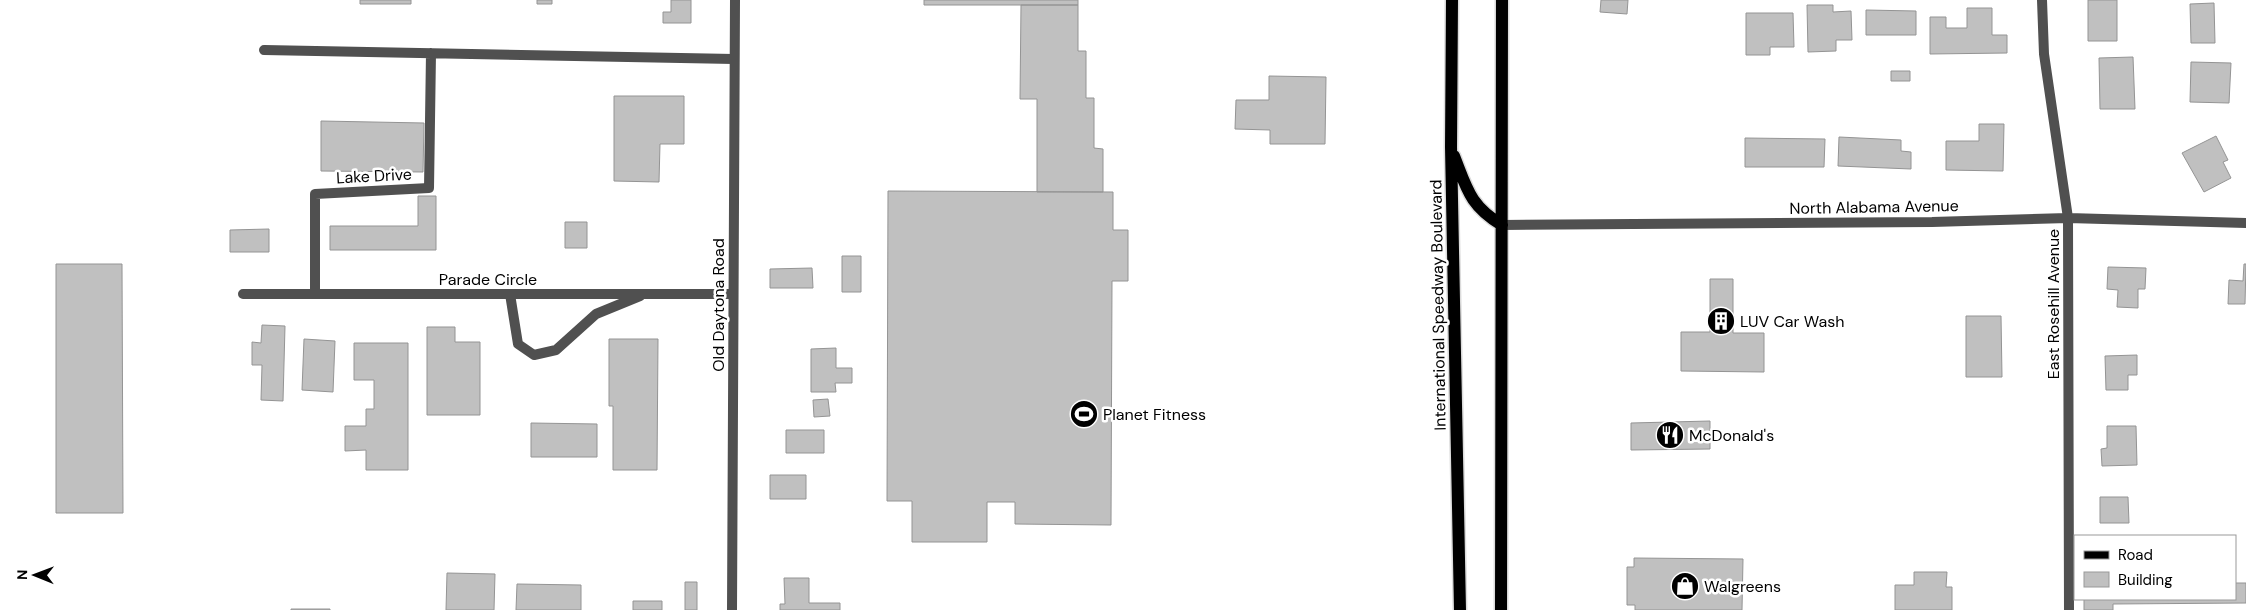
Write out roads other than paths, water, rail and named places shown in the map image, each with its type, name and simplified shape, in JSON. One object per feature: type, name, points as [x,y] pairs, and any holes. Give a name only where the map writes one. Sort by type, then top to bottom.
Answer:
[{"type":"main road","name":"International Speedway Boulevard","points":[[1452,0],[1451,147],[1460,610]]},
{"type":"main road","points":[[1501,610],[1502,0]]},
{"type":"main road","points":[[1451,147],[1468,193],[1484,214],[1502,225]]},
{"type":"street","name":"Old Daytona Road","points":[[732,610],[735,0]]},
{"type":"street","name":"East Rosehill Avenue","points":[[2042,0],[2044,54],[2068,218],[2069,610]]},
{"type":"street","points":[[264,50],[734,58]]},
{"type":"street","name":"Lake Drive","points":[[315,294],[315,194],[430,188],[431,53]]},
{"type":"street","name":"North Alabama Avenue","points":[[1502,225],[1932,222],[2068,218],[2246,223]]},
{"type":"street","name":"Parade Circle","points":[[243,294],[733,294]]},
{"type":"street","points":[[510,294],[518,344],[534,355],[556,350],[596,314],[645,294]]},
{"type":"place","name":"LUV Car Wash","points":[[1721,321]]},
{"type":"place","name":"Planet Fitness","points":[[1084,414]]},
{"type":"place","name":"McDonald's","points":[[1670,435]]},
{"type":"place","name":"Walgreens","points":[[1685,586]]}]
